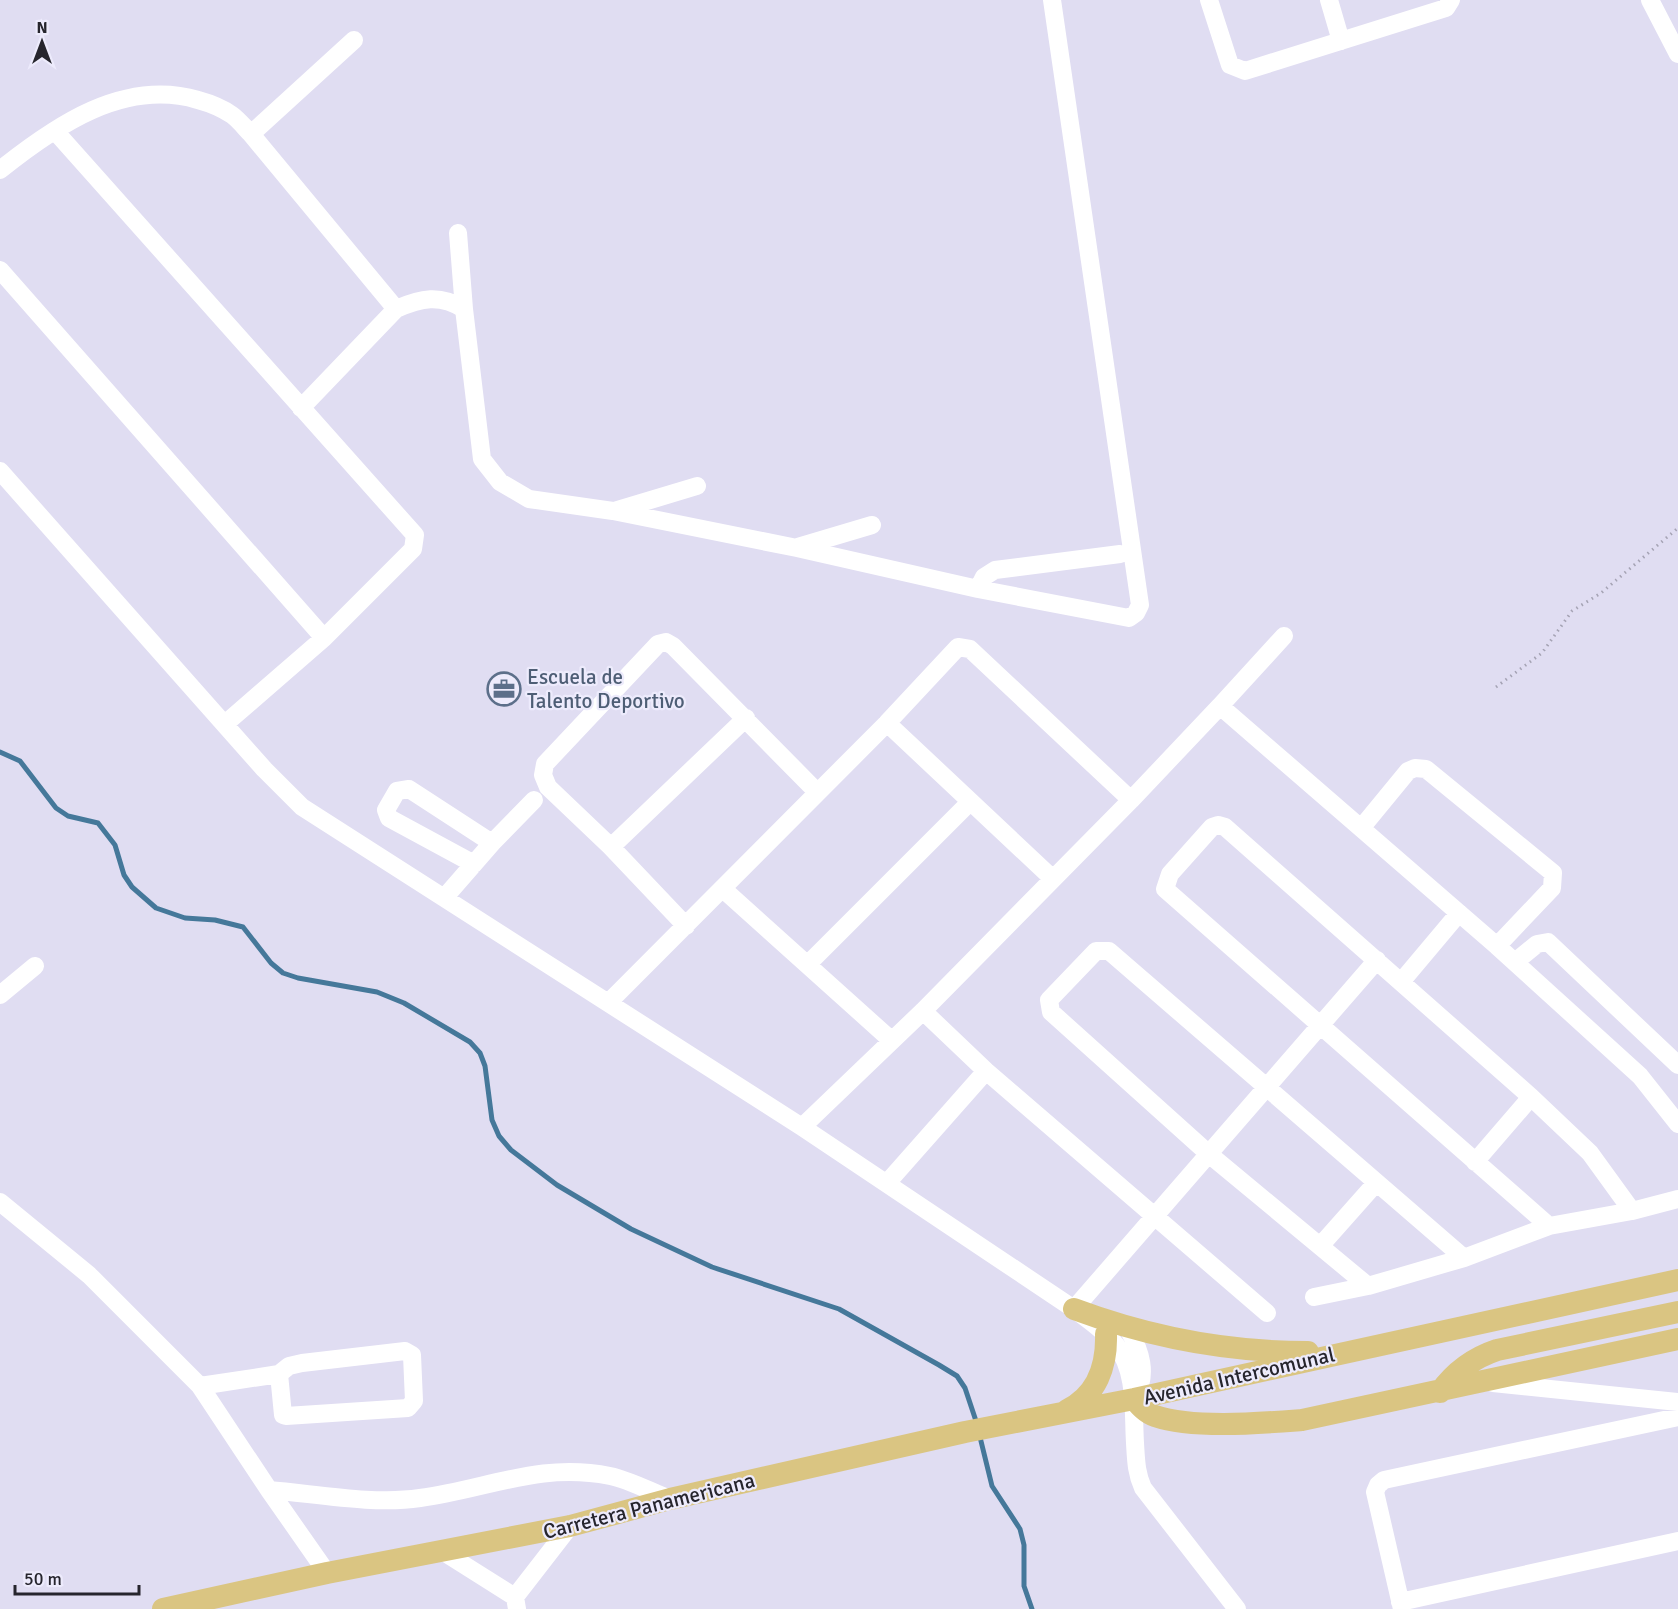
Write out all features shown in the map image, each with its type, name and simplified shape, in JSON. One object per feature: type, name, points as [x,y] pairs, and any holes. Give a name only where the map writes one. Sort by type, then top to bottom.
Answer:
[{"type":"main road","name":"Avenida Intercomunal","points":[[1678,1280],[1134,1399],[1144,1411],[1172,1420],[1265,1422],[1334,1415],[1678,1339]]},
{"type":"main road","points":[[1074,1309],[1128,1329],[1175,1339],[1239,1348],[1345,1352]]},
{"type":"main road","points":[[1440,1392],[1459,1370],[1490,1352],[1678,1312]]},
{"type":"main road","points":[[1060,1414],[1087,1396],[1097,1382],[1104,1367],[1106,1334]]},
{"type":"main road","name":"Carretera Panamericana","points":[[163,1609],[327,1573],[570,1526],[670,1499],[976,1430],[1134,1399]]},
{"type":"street","points":[[458,233],[464,309],[482,459],[500,482],[529,500],[612,511],[797,548],[978,589],[1129,618],[1136,613],[1140,605],[1052,0]]},
{"type":"street","points":[[1209,0],[1230,65],[1245,71],[1446,8],[1451,0]]},
{"type":"street","points":[[1329,0],[1341,41]]},
{"type":"street","points":[[1650,0],[1678,54]]},
{"type":"street","points":[[251,134],[354,40]]},
{"type":"street","points":[[0,170],[31,145],[84,112],[111,102],[132,96],[167,94],[211,104],[232,114],[251,134],[396,309]]},
{"type":"street","points":[[55,131],[415,535],[413,549],[324,638],[226,723]]},
{"type":"street","points":[[0,270],[324,638]]},
{"type":"street","points":[[301,408],[396,309],[415,301],[434,298],[450,300],[464,309]]},
{"type":"street","points":[[0,471],[226,723],[264,769],[302,807],[802,1127],[1074,1309],[1106,1334],[1122,1353],[1134,1399],[1137,1475],[1143,1488],[1237,1609]]},
{"type":"street","points":[[612,511],[697,486]]},
{"type":"street","points":[[797,548],[872,525]]},
{"type":"street","points":[[978,589],[984,577],[994,570],[1120,554]]},
{"type":"street","points":[[802,1127],[922,1011],[1131,800],[1284,636]]},
{"type":"street","points":[[686,926],[611,847],[548,787],[543,775],[545,764],[658,644],[666,642],[673,646],[817,792]]},
{"type":"street","points":[[609,1002],[887,723],[958,647],[970,649],[1131,800]]},
{"type":"street","points":[[1220,706],[1362,826],[1515,962],[1640,1076],[1677,1121]]},
{"type":"street","points":[[611,847],[746,718]]},
{"type":"street","points":[[887,723],[1053,879]]},
{"type":"street","points":[[1362,826],[1408,771],[1415,768],[1426,769],[1553,873],[1552,888],[1497,946]]},
{"type":"street","points":[[474,864],[389,818],[386,810],[397,791],[409,789],[492,843]]},
{"type":"street","points":[[445,897],[492,843],[534,800]]},
{"type":"street","points":[[808,964],[970,802]]},
{"type":"street","points":[[1549,1226],[1165,889],[1170,874],[1212,827],[1218,825],[1225,827],[1531,1097],[1590,1153],[1632,1211]]},
{"type":"street","points":[[723,889],[891,1040]]},
{"type":"street","points":[[1401,982],[1459,913]]},
{"type":"street","points":[[1515,962],[1537,944],[1548,942],[1678,1065]]},
{"type":"street","points":[[1368,1286],[1210,1155],[1051,1012],[1049,1000],[1096,951],[1109,951],[1464,1258]]},
{"type":"street","points":[[1074,1309],[1267,1090],[1377,960]]},
{"type":"street","points":[[0,995],[35,966]]},
{"type":"street","points":[[922,1011],[986,1071],[1267,1313]]},
{"type":"street","points":[[887,1183],[986,1071]]},
{"type":"street","points":[[1475,1162],[1531,1097]]},
{"type":"street","points":[[1321,1245],[1376,1183]]},
{"type":"street","points":[[1314,1297],[1368,1286],[1464,1258],[1549,1226],[1632,1211],[1678,1199]]},
{"type":"street","points":[[0,1202],[89,1275],[200,1386],[327,1573]]},
{"type":"street","points":[[1128,1329],[1138,1346],[1143,1372],[1140,1388],[1134,1399]]},
{"type":"street","points":[[200,1386],[279,1374],[289,1366],[303,1363],[409,1351],[412,1355],[414,1401],[408,1408],[286,1416],[283,1414],[279,1374]]},
{"type":"street","points":[[1485,1382],[1678,1402]]},
{"type":"street","points":[[1678,1417],[1384,1480],[1375,1492],[1401,1606],[1678,1541]]},
{"type":"street","points":[[269,1490],[390,1500],[420,1498],[516,1476],[564,1471],[611,1477],[670,1499]]},
{"type":"street","points":[[442,1551],[516,1603],[570,1526]]},
{"type":"path","points":[[1496,687],[1542,653],[1572,611],[1601,593],[1678,528]]},
{"type":"waterway","points":[[0,752],[20,761],[56,808],[68,816],[98,823],[115,845],[124,875],[132,887],[156,908],[185,918],[215,920],[243,927],[271,963],[283,973],[298,978],[377,992],[404,1003],[470,1042],[480,1053],[485,1066],[492,1120],[499,1136],[511,1150],[557,1185],[631,1229],[712,1267],[839,1309],[939,1365],[957,1376],[965,1388],[977,1424]]},
{"type":"waterway","points":[[979,1433],[992,1486],[1020,1529],[1024,1545],[1024,1586],[1032,1609]]},
{"type":"place","name":"Escuela de Talento Deportivo","points":[[504,689]]}]
